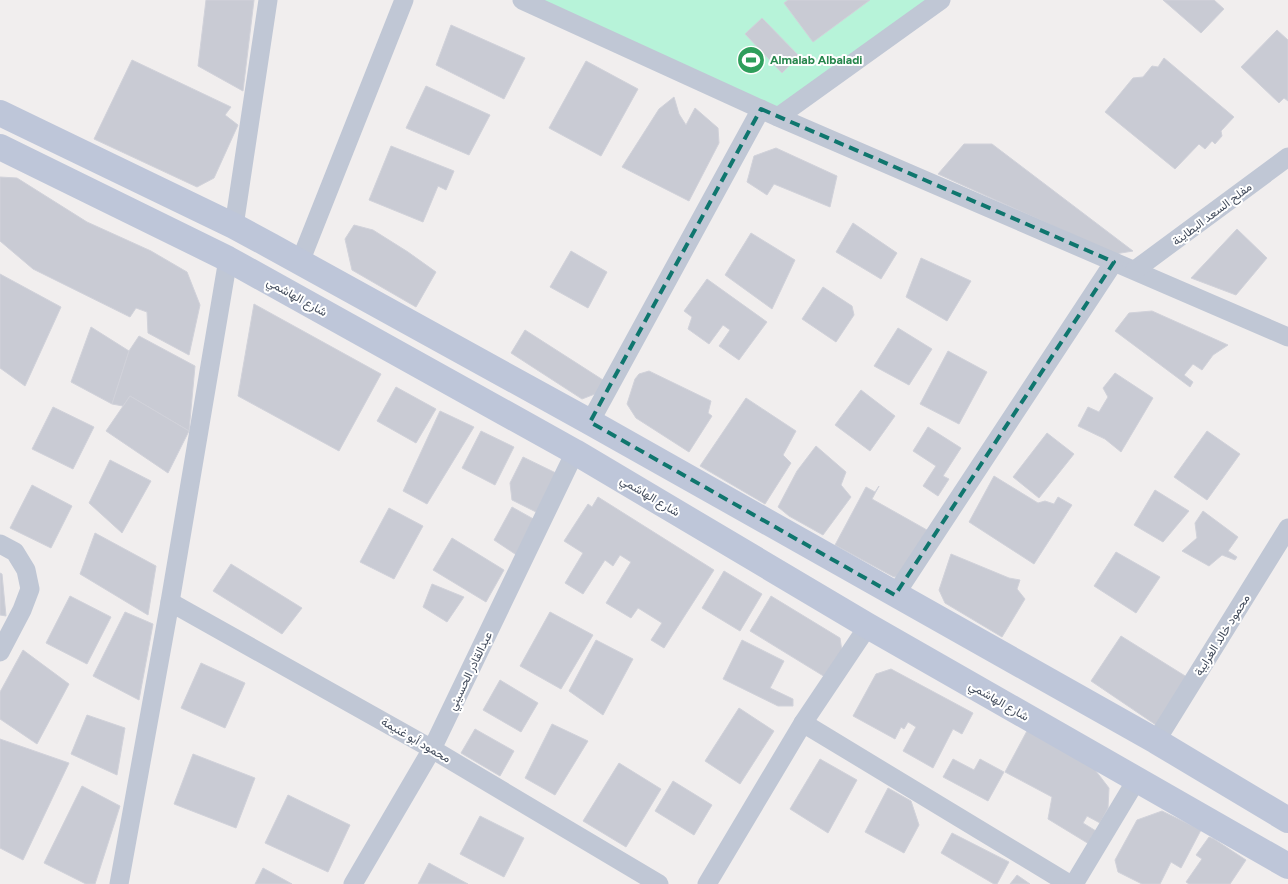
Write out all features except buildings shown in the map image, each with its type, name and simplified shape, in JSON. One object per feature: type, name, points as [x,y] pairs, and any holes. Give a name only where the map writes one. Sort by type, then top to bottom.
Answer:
[{"type":"main road","points":[[0,113],[234,226],[300,262],[590,422],[1156,741],[1288,820]]},
{"type":"main road","name":"شارع الهاشمي","points":[[2,152],[228,259],[575,452],[868,626],[1288,866]]},
{"type":"main road","points":[[228,259],[234,226]]},
{"type":"street","points":[[234,226],[268,0]]},
{"type":"street","points":[[300,262],[404,0]]},
{"type":"street","points":[[522,0],[778,117],[1288,337]]},
{"type":"street","points":[[778,117],[941,0]]},
{"type":"street","points":[[590,422],[761,109]]},
{"type":"street","name":"مفلح السعد البطاينة","points":[[1135,270],[1288,157]]},
{"type":"street","points":[[119,884],[170,602],[228,259]]},
{"type":"street","points":[[895,594],[1114,262]]},
{"type":"street","name":"عبدالقادر الحسيني","points":[[353,884],[432,749],[575,452]]},
{"type":"street","name":"محمود خالد الغرايبة","points":[[1156,741],[1288,528]]},
{"type":"street","points":[[0,544],[15,552],[26,570],[30,589],[22,610],[0,652]]},
{"type":"street","name":"محمود أبو غنيمة","points":[[170,602],[432,749],[659,884]]},
{"type":"street","points":[[707,884],[803,723],[868,626]]},
{"type":"street","points":[[803,723],[1069,884]]},
{"type":"street","points":[[1074,884],[1136,779]]},
{"type":"highlighted area","points":[[761,109],[1114,262],[895,595],[590,422]]},
{"type":"green space","name":"Almalab Albaladi","points":[[514,0],[940,0],[774,120]]},
{"type":"place","name":"Almalab Albaladi","points":[[751,60]]}]
